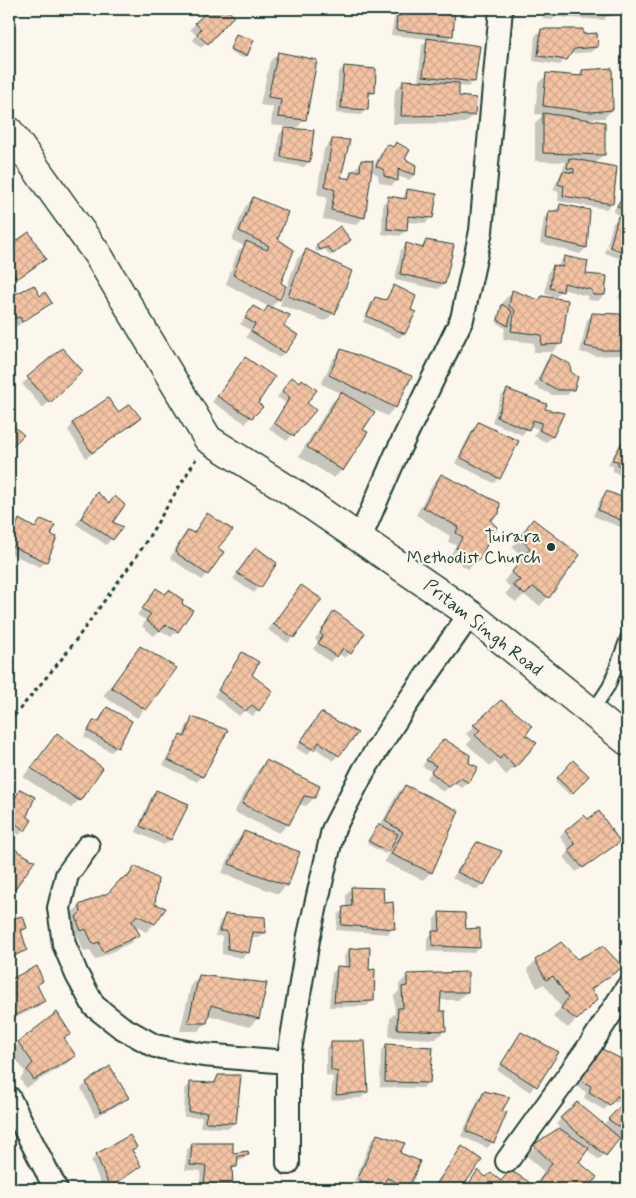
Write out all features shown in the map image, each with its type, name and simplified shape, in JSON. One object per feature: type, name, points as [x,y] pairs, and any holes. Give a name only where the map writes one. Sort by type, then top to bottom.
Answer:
[{"type":"street","points":[[360,538],[396,455],[462,319],[481,231],[501,9]]},
{"type":"street","points":[[9,130],[98,255],[208,439]]},
{"type":"street","name":"Pritam Singh Road","points":[[208,439],[292,492],[470,614],[627,742]]},
{"type":"street","points":[[288,1163],[288,1062],[308,940],[333,830],[364,770],[401,712],[470,614]]},
{"type":"street","points":[[88,846],[67,875],[59,908],[64,944],[77,975],[94,1006],[121,1027],[155,1046],[204,1055],[288,1062]]},
{"type":"street","points":[[506,1161],[591,1044],[627,988]]},
{"type":"street","points":[[9,1098],[56,1189]]},
{"type":"lane","points":[[592,712],[609,686],[627,637]]},
{"type":"path","points":[[9,722],[66,654],[139,553],[208,439]]},
{"type":"building","points":[[209,9],[226,9],[234,16],[208,44],[197,34],[201,29],[195,23]]},
{"type":"building","points":[[401,9],[455,9],[453,36],[396,30],[397,16],[400,16]]},
{"type":"building","points":[[549,9],[621,9],[621,11],[610,11],[610,15],[559,12],[559,15],[548,14]]},
{"type":"building","points":[[541,29],[583,29],[583,34],[597,33],[598,47],[574,49],[567,60],[538,56]]},
{"type":"building","points":[[236,34],[254,40],[247,56],[230,49]]},
{"type":"building","points":[[427,38],[480,46],[475,82],[423,76]]},
{"type":"building","points":[[278,52],[317,60],[306,120],[278,117],[281,99],[268,97]]},
{"type":"building","points":[[344,66],[376,69],[375,93],[369,92],[368,110],[341,108]]},
{"type":"building","points":[[612,68],[613,110],[591,112],[543,106],[546,73],[582,76],[582,70]]},
{"type":"building","points":[[403,80],[459,83],[459,96],[476,98],[475,115],[401,116]]},
{"type":"building","points":[[543,113],[605,122],[605,155],[543,153]]},
{"type":"building","points":[[284,128],[314,130],[310,162],[281,157]]},
{"type":"building","points":[[332,139],[350,140],[341,177],[350,179],[351,171],[360,171],[361,160],[373,161],[365,218],[331,210],[335,190],[325,186]]},
{"type":"building","points":[[396,142],[410,150],[405,159],[416,165],[415,175],[398,169],[398,181],[384,176],[384,170],[376,166],[387,144],[393,147]]},
{"type":"building","points":[[569,158],[617,167],[613,204],[563,196],[564,186],[558,184],[563,171],[574,173],[574,169],[567,168]]},
{"type":"building","points":[[407,189],[437,194],[433,218],[408,216],[407,231],[387,229],[388,196],[406,199]]},
{"type":"building","points":[[627,193],[627,211],[617,206],[623,195]]},
{"type":"building","points":[[253,197],[288,212],[278,239],[294,250],[281,283],[286,286],[280,300],[233,275],[246,241],[267,250],[269,246],[239,231]]},
{"type":"building","points":[[560,204],[590,210],[587,248],[545,238],[549,211],[559,211]]},
{"type":"building","points":[[618,216],[627,219],[627,254],[610,247]]},
{"type":"building","points":[[340,226],[351,240],[333,254],[328,247],[320,250],[316,245]]},
{"type":"building","points":[[29,232],[46,259],[17,279],[9,266],[9,246]]},
{"type":"building","points":[[426,240],[454,245],[445,284],[400,274],[406,243],[423,248]]},
{"type":"building","points":[[306,249],[352,271],[335,314],[288,296]]},
{"type":"building","points":[[564,256],[588,261],[586,274],[607,276],[605,295],[593,295],[592,290],[564,283],[563,292],[550,288],[553,265],[563,267]]},
{"type":"building","points":[[627,284],[627,299],[620,295]]},
{"type":"building","points":[[34,285],[40,296],[45,292],[52,303],[22,322],[20,317],[9,320],[9,297]]},
{"type":"building","points":[[394,285],[416,296],[411,310],[416,312],[405,334],[367,316],[375,297],[386,300]]},
{"type":"building","points":[[512,290],[539,300],[542,296],[568,300],[562,344],[541,345],[542,335],[511,331],[515,310],[509,306]]},
{"type":"building","points":[[502,304],[512,311],[508,326],[498,320]]},
{"type":"building","points":[[253,306],[264,312],[268,306],[290,315],[284,326],[298,335],[285,353],[251,331],[255,324],[245,318]]},
{"type":"building","points":[[592,313],[620,314],[622,317],[627,318],[626,350],[602,350],[585,346]]},
{"type":"building","points":[[62,348],[83,371],[50,403],[27,377]]},
{"type":"building","points":[[341,349],[412,376],[396,408],[329,375]]},
{"type":"building","points":[[551,354],[570,364],[571,372],[578,377],[574,390],[558,390],[539,380]]},
{"type":"building","points":[[245,357],[275,377],[258,403],[263,407],[252,418],[217,396]]},
{"type":"building","points":[[291,377],[300,382],[302,379],[317,390],[307,403],[316,410],[294,436],[274,423],[290,397],[282,391]]},
{"type":"building","points":[[507,389],[547,404],[545,409],[564,413],[553,437],[539,430],[542,423],[533,420],[529,430],[497,417]]},
{"type":"building","points":[[341,392],[375,412],[363,430],[368,432],[343,471],[307,447]]},
{"type":"building","points":[[108,398],[118,412],[130,404],[141,418],[92,453],[72,423]]},
{"type":"building","points":[[9,422],[24,435],[9,449]]},
{"type":"building","points":[[478,422],[519,441],[500,479],[460,457]]},
{"type":"building","points":[[622,442],[627,445],[627,471],[618,465],[618,461],[612,460]]},
{"type":"building","points":[[441,474],[500,503],[499,514],[490,520],[497,527],[478,561],[456,548],[463,537],[456,533],[458,527],[423,507]]},
{"type":"building","points":[[606,491],[627,499],[627,523],[598,510]]},
{"type":"building","points":[[97,492],[109,503],[115,496],[125,505],[113,522],[123,527],[113,540],[81,518]]},
{"type":"building","points":[[207,513],[233,530],[218,548],[224,552],[208,575],[175,552],[188,530],[194,533]]},
{"type":"building","points":[[19,519],[35,528],[41,519],[55,525],[51,535],[57,537],[47,562],[9,545]]},
{"type":"building","points":[[533,519],[580,555],[549,598],[533,587],[525,595],[512,585],[520,580],[512,572],[530,548],[519,538]]},
{"type":"building","points":[[256,547],[277,563],[261,588],[237,573]]},
{"type":"building","points":[[301,585],[322,599],[294,638],[273,624]]},
{"type":"building","points":[[156,588],[165,594],[169,590],[183,600],[182,604],[193,610],[178,632],[166,625],[160,631],[146,620],[151,614],[142,609]]},
{"type":"building","points":[[334,611],[365,633],[351,654],[343,648],[337,657],[318,643],[323,636],[320,633]]},
{"type":"building","points":[[140,646],[177,668],[146,710],[111,687]]},
{"type":"building","points":[[242,652],[259,662],[252,675],[273,691],[259,711],[252,705],[245,711],[218,690]]},
{"type":"building","points":[[501,700],[532,726],[526,735],[537,743],[515,768],[503,754],[500,759],[475,735],[480,730],[473,725]]},
{"type":"building","points":[[107,707],[132,721],[118,748],[88,731],[93,721],[99,721]]},
{"type":"building","points":[[321,712],[358,733],[339,756],[319,742],[314,750],[300,742]]},
{"type":"building","points":[[192,717],[228,730],[203,777],[168,760],[180,735],[185,737]]},
{"type":"building","points":[[57,733],[103,768],[80,801],[31,768]]},
{"type":"building","points":[[444,739],[470,755],[469,763],[478,767],[469,783],[461,778],[449,787],[431,772],[436,766],[426,760]]},
{"type":"building","points":[[266,760],[320,786],[315,798],[304,796],[289,825],[242,804]]},
{"type":"building","points":[[573,760],[589,776],[573,793],[557,778]]},
{"type":"building","points":[[405,785],[459,811],[432,873],[391,854],[403,832],[385,821]]},
{"type":"building","points":[[20,789],[35,797],[27,816],[32,820],[25,831],[9,818],[9,809]]},
{"type":"building","points":[[156,790],[189,804],[171,840],[140,826]]},
{"type":"building","points":[[599,811],[620,842],[583,868],[568,850],[575,844],[565,831],[584,815],[588,819]]},
{"type":"building","points":[[379,824],[398,834],[389,852],[368,841]]},
{"type":"building","points":[[244,831],[300,852],[288,886],[229,864]]},
{"type":"building","points":[[477,842],[502,851],[484,885],[457,872]]},
{"type":"building","points":[[11,847],[35,861],[14,890],[9,886]]},
{"type":"building","points":[[135,866],[158,879],[155,904],[166,908],[155,924],[137,915],[132,921],[140,935],[103,952],[99,942],[93,944],[86,929],[81,931],[76,917],[81,912],[79,905],[108,893],[121,879],[128,877]]},
{"type":"building","points":[[351,887],[383,888],[384,903],[393,902],[395,929],[341,925],[343,907],[352,906]]},
{"type":"building","points":[[439,912],[465,913],[466,929],[480,928],[480,948],[433,946],[432,931],[440,931]]},
{"type":"building","points":[[225,914],[265,917],[266,933],[253,932],[249,953],[228,949],[227,931],[219,931]]},
{"type":"building","points":[[23,916],[27,928],[21,930],[27,950],[9,958],[9,919]]},
{"type":"building","points":[[561,942],[577,959],[603,946],[623,967],[591,989],[598,999],[577,1020],[561,1008],[568,998],[553,976],[546,980],[535,960]]},
{"type":"building","points":[[370,947],[369,970],[375,969],[374,1001],[334,1002],[337,966],[350,967],[349,949]]},
{"type":"building","points":[[37,966],[43,981],[37,985],[45,1001],[14,1016],[9,1004],[9,980]]},
{"type":"building","points":[[468,972],[468,992],[441,992],[440,1011],[445,1011],[446,1031],[397,1029],[398,1008],[403,1008],[402,987],[407,986],[407,974]]},
{"type":"building","points":[[199,975],[267,983],[259,1019],[211,1005],[207,1023],[188,1023]]},
{"type":"building","points":[[57,1012],[71,1034],[64,1038],[76,1056],[34,1080],[27,1070],[33,1063],[18,1042]]},
{"type":"building","points":[[521,1032],[559,1052],[537,1087],[501,1064]]},
{"type":"building","points":[[331,1041],[365,1041],[368,1092],[336,1095],[338,1072],[331,1070]]},
{"type":"building","points":[[386,1044],[433,1047],[430,1083],[385,1082]]},
{"type":"building","points":[[600,1048],[627,1062],[627,1093],[624,1098],[617,1096],[610,1105],[589,1092],[591,1086],[576,1077]]},
{"type":"building","points":[[110,1066],[129,1098],[101,1112],[86,1082]]},
{"type":"building","points":[[218,1075],[241,1075],[236,1123],[205,1122],[207,1112],[189,1112],[190,1082],[215,1083]]},
{"type":"building","points":[[484,1091],[510,1097],[502,1111],[507,1112],[494,1143],[466,1131]]},
{"type":"building","points":[[627,1099],[627,1133],[608,1119]]},
{"type":"building","points":[[577,1102],[620,1138],[606,1156],[560,1118]]},
{"type":"building","points":[[559,1128],[589,1148],[579,1162],[597,1177],[588,1189],[582,1187],[580,1189],[534,1189],[552,1163],[533,1145]]},
{"type":"building","points":[[377,1134],[405,1143],[400,1153],[420,1161],[409,1188],[387,1178],[380,1189],[358,1179]]},
{"type":"building","points":[[130,1135],[137,1147],[132,1150],[141,1166],[110,1188],[96,1154]]},
{"type":"building","points":[[192,1143],[233,1143],[233,1153],[248,1151],[249,1155],[238,1156],[237,1167],[232,1167],[233,1185],[204,1185],[206,1166],[190,1165]]},
{"type":"building","points":[[462,1146],[482,1160],[461,1189],[439,1189],[435,1186]]},
{"type":"building","points":[[478,1170],[486,1177],[491,1173],[501,1181],[510,1170],[529,1182],[524,1189],[465,1189]]},
{"type":"building","points":[[156,1183],[160,1189],[145,1189]]},
{"type":"place","name":"Tuirara Methodist Church","points":[[551,547]]}]
